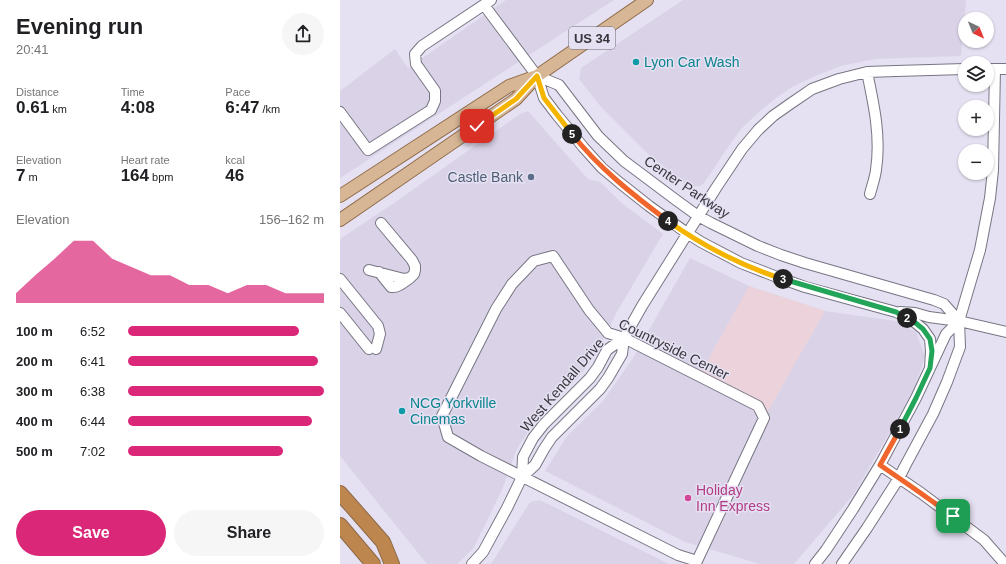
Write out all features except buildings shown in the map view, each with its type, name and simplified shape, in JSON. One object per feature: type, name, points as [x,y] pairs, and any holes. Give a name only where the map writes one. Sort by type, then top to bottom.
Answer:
[{"type":"highway","points":[[340,493],[383,542],[392,564]]},
{"type":"highway","points":[[340,525],[373,564]]},
{"type":"main road","name":"US 34","points":[[340,220],[516,99],[537,76],[647,0]]},
{"type":"main road","name":"US 34","points":[[340,196],[509,86],[537,76]]},
{"type":"street","points":[[340,112],[368,150],[431,110],[435,101],[435,91],[416,64],[415,54],[422,46],[488,2],[537,76],[544,98],[575,138],[597,163],[620,183],[687,234],[741,263],[813,289],[896,312],[912,320],[923,329],[930,339],[932,351],[930,368]]},
{"type":"street","name":"West Kendall Drive","points":[[472,564],[483,552],[496,530],[522,477],[535,465],[552,437],[600,389],[608,378],[622,354],[624,338],[642,306],[731,163],[758,130],[773,116],[812,89],[839,79],[868,72],[958,69]]},
{"type":"street","points":[[994,69],[1006,69]]},
{"type":"street","points":[[868,72],[876,118],[878,144],[876,170],[870,194]]},
{"type":"street","name":"Center Parkway","points":[[537,76],[559,85],[598,136],[624,161],[698,216],[728,232],[781,255],[944,304],[959,321]]},
{"type":"street","points":[[842,564],[899,478],[933,414],[960,347],[959,321],[980,250],[990,198],[993,170],[991,92]]},
{"type":"street","points":[[374,271],[404,279],[410,278],[414,274],[415,266],[412,260],[381,223]]},
{"type":"street","name":"Countryside Center","points":[[553,256],[589,310],[608,333],[624,338],[758,406],[764,418],[700,563],[672,552],[522,477],[448,437],[442,416],[496,309],[512,284],[534,261],[553,256]]},
{"type":"street","points":[[340,279],[378,326],[380,334],[372,349],[340,313]]},
{"type":"street","points":[[896,312],[915,312],[929,317],[959,321],[1006,332]]},
{"type":"street","points":[[815,564],[853,509],[880,465],[916,398],[946,334],[959,321]]},
{"type":"street","name":"West Kendall Drive","points":[[522,477],[523,457],[533,438],[544,424],[590,378],[607,350],[624,338]]},
{"type":"street","points":[[880,465],[953,516],[984,540],[1005,564]]},
{"type":"shaded area","points":[[506,0],[614,0],[340,178],[340,91],[395,49],[408,68]]},
{"type":"shaded area","points":[[683,0],[966,0],[965,12],[958,12],[958,48],[962,48],[961,56],[875,59],[841,66],[792,87],[759,112],[741,129],[704,183],[700,186],[692,187],[686,185],[647,153],[601,107],[579,79],[581,68]]},
{"type":"shaded area","points":[[528,111],[588,179],[600,182],[623,204],[663,234],[618,310],[596,354],[579,377],[537,417],[517,449],[502,490],[473,549],[457,564],[427,564],[340,456],[340,239],[394,203],[520,114]]},
{"type":"shaded area","points":[[690,258],[749,286],[825,311],[895,321],[916,332],[925,356],[915,388],[854,494],[794,564],[760,564],[685,542],[545,471],[567,436],[603,401],[633,358]]},
{"type":"shaded area","points":[[749,286],[825,311],[764,418],[758,406],[699,376]]},
{"type":"shaded area","points":[[540,500],[669,564],[491,564],[530,502]]},
{"type":"place","name":"Lyon Car Wash","points":[[636,62]]},
{"type":"place","name":"Castle Bank","points":[[531,177]]},
{"type":"place","name":"NCG Yorkville Cinemas","points":[[402,411]]},
{"type":"place","name":"Holiday Inn Express","points":[[688,498]]},
{"type":"route","points":[[477,126],[516,99],[537,76],[544,98],[575,138],[602,168],[687,234],[741,263],[805,286],[896,312],[912,320],[923,329],[930,339],[932,351],[930,368],[916,398],[880,465],[953,516]]}]
